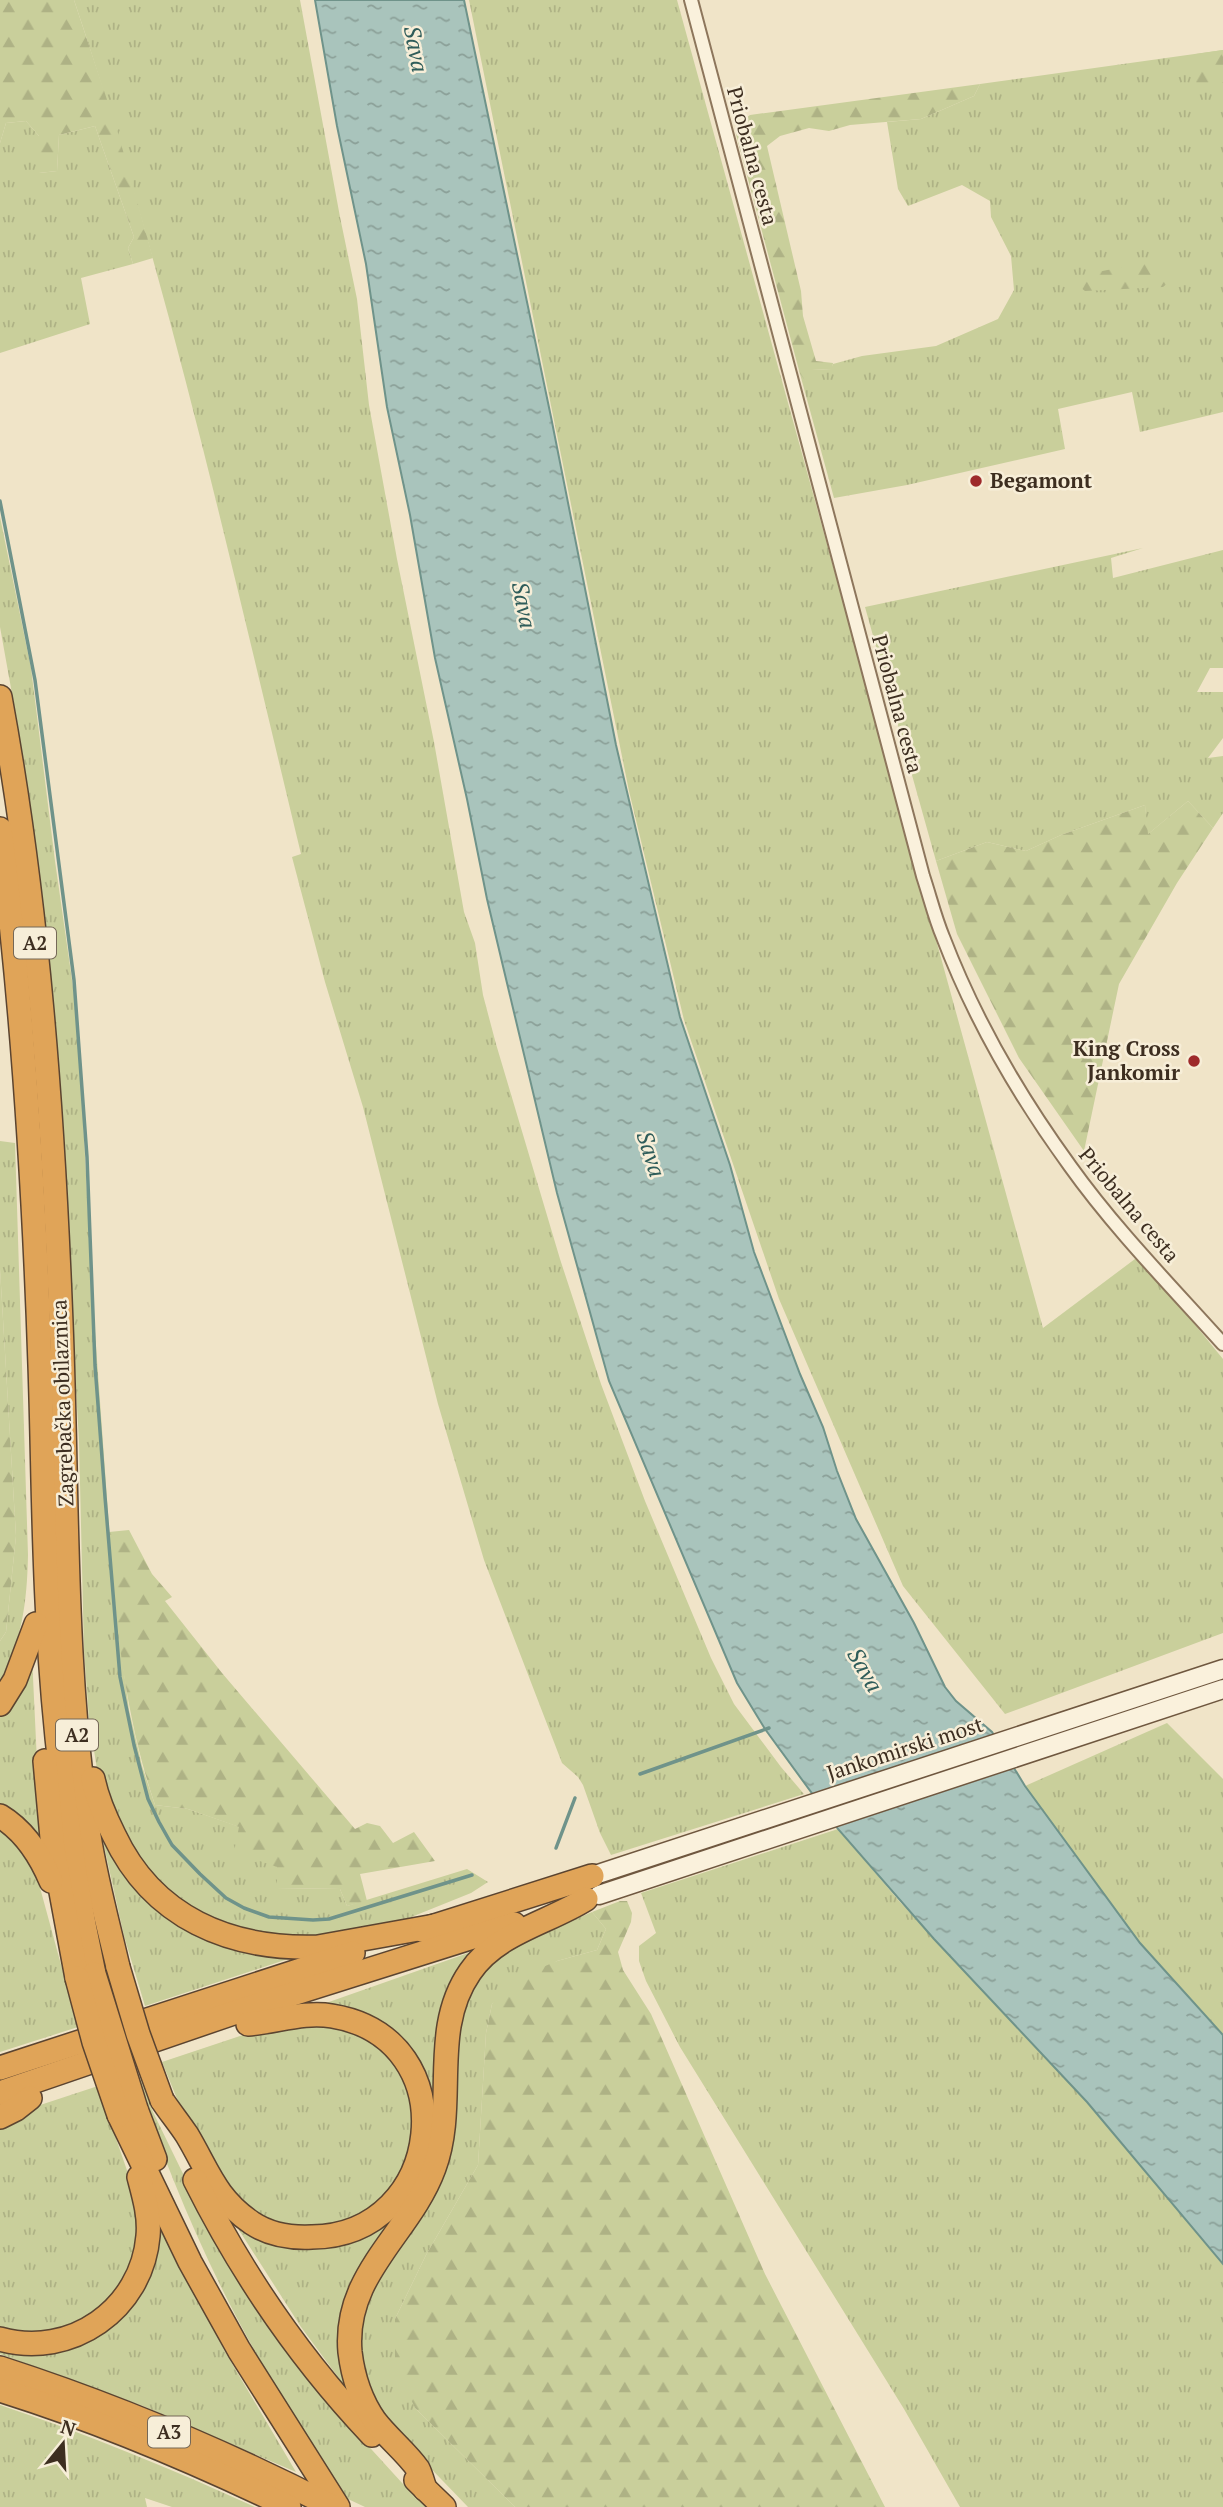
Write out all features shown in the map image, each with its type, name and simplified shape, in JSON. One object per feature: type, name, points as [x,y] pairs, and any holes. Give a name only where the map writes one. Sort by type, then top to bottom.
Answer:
[{"type":"highway","name":"Zagrebačka obilaznica","points":[[0,698],[30,904],[46,1068],[61,1321],[69,1565],[79,1755],[89,1839],[118,1967],[162,2100]]},
{"type":"highway","name":"Zagrebačka obilaznica","points":[[0,829],[26,1077],[34,1193],[48,1619],[59,1758],[77,1894],[81,1970]]},
{"type":"highway","points":[[45,1490],[37,1515],[36,1624],[52,1836],[94,2042],[126,2115],[163,2178],[198,2256],[281,2418],[335,2507]]},
{"type":"highway","points":[[69,1565],[94,1784],[121,1850],[154,1893],[173,1909],[196,1923],[243,1941],[271,1946],[318,1947],[435,1926],[592,1890]]},
{"type":"highway","points":[[0,1704],[20,1670],[36,1624]]},
{"type":"highway","points":[[0,1816],[25,1838],[45,1867],[81,1970]]},
{"type":"highway","points":[[0,2093],[245,2009],[447,1946],[592,1890]]},
{"type":"highway","points":[[425,2489],[419,2470],[375,2421],[360,2394],[350,2348],[354,2305],[372,2265],[409,2215],[434,2169],[444,2120],[447,2034],[452,2010],[463,1983],[481,1958],[495,1946],[592,1890]]},
{"type":"highway","points":[[0,2068],[435,1926]]},
{"type":"highway","points":[[0,2110],[58,2086],[382,1977],[447,1946]]},
{"type":"highway","points":[[162,2100],[186,2134],[219,2194],[251,2222],[266,2230],[296,2237],[335,2235],[359,2228],[380,2214],[411,2178],[419,2160],[422,2142],[422,2095],[405,2057],[378,2032],[334,2016],[306,2014],[274,2022],[248,2024]]},
{"type":"highway","points":[[0,2116],[16,2109],[30,2098]]},
{"type":"highway","points":[[162,2100],[183,2154],[215,2220],[291,2339],[361,2423],[443,2507]]},
{"type":"highway","points":[[0,2339],[32,2344],[66,2338],[100,2323],[127,2296],[142,2266],[149,2226],[126,2115]]},
{"type":"highway","name":"A3","points":[[0,2368],[113,2408],[224,2455],[335,2507]]},
{"type":"highway","name":"A3","points":[[0,2390],[197,2464],[289,2507]]},
{"type":"main road","name":"Jankomirski most","points":[[592,1890],[624,1865],[1223,1669]]},
{"type":"main road","name":"Jankomirski most","points":[[592,1890],[631,1885],[1215,1692]]},
{"type":"street","name":"Priobalna cesta","points":[[691,0],[920,864],[943,937],[973,1004],[1035,1116],[1071,1168],[1134,1246],[1223,1344]]},
{"type":"green space","points":[[0,0],[74,0],[118,133],[153,258],[133,264],[128,248],[134,237],[95,126],[59,135],[57,171],[39,173],[39,136],[26,121],[6,123],[0,143]]},
{"type":"green space","points":[[74,0],[300,0],[357,299],[369,405],[397,559],[434,742],[464,912],[475,943],[483,995],[496,1044],[560,1259],[601,1384],[645,1501],[711,1658],[734,1704],[804,1794],[611,1855],[583,1785],[562,1763],[484,1560],[438,1404],[363,1107],[325,982],[292,857],[301,854],[197,425],[139,211]]},
{"type":"green space","points":[[469,0],[677,0],[1043,1328],[1139,1256],[1223,1359],[1223,1633],[1005,1714],[903,1586],[779,1299],[684,1020],[629,791]]},
{"type":"green space","points":[[1223,50],[1223,412],[1140,432],[1132,392],[1058,409],[1065,449],[907,485],[834,498],[800,374],[807,382],[811,370],[831,369],[833,364],[862,356],[936,346],[998,319],[1014,290],[1011,256],[991,217],[990,201],[962,185],[908,206],[898,189],[887,122],[921,119],[974,96],[980,84]]},
{"type":"green space","points":[[1223,50],[1223,82],[1196,84],[1196,54]]},
{"type":"green space","points":[[980,84],[974,96],[921,119],[850,125],[829,131],[809,128],[780,136],[767,146],[801,291],[803,316],[816,361],[833,363],[832,369],[812,370],[813,379],[807,383],[800,374],[736,134],[743,120],[750,115]]},
{"type":"green space","points":[[26,121],[39,136],[39,173],[57,171],[59,135],[95,126],[134,237],[128,248],[133,264],[81,278],[90,324],[0,353],[0,143],[6,123]]},
{"type":"green space","points":[[1152,261],[1170,261],[1175,277],[1163,287],[1085,291],[1068,278]]},
{"type":"green space","points":[[0,517],[31,668],[78,1022],[92,1290],[114,1596],[129,1710],[142,1766],[155,1805],[188,1809],[240,1827],[277,1867],[277,1888],[340,1889],[347,1906],[467,1869],[488,1882],[471,1893],[394,1924],[361,1933],[273,1940],[199,1918],[142,1871],[99,1782],[89,1719],[84,1651],[79,1441],[55,1023],[40,884],[18,727],[0,627]]},
{"type":"green space","points":[[1143,548],[1111,558],[1113,578],[1223,550],[1223,668],[1210,668],[1197,692],[1223,692],[1223,738],[1208,758],[1223,756],[1223,813],[1213,828],[1188,801],[1147,835],[1145,805],[1061,835],[1026,851],[987,842],[936,861],[865,607]]},
{"type":"green space","points":[[1188,801],[1213,828],[1177,883],[1119,984],[1084,1151],[1019,1058],[957,934],[936,861],[987,842],[1026,851],[1061,835],[1145,805],[1148,834]]},
{"type":"green space","points":[[0,1141],[15,1143],[28,1555],[22,1621],[14,1651],[0,1684],[0,1641],[6,1632],[16,1536],[0,1269]]},
{"type":"green space","points":[[0,1269],[16,1536],[6,1632],[0,1641]]},
{"type":"green space","points":[[129,1530],[152,1574],[172,1597],[165,1601],[222,1673],[355,1829],[367,1823],[380,1826],[393,1843],[414,1832],[435,1861],[360,1874],[367,1901],[347,1906],[340,1889],[277,1888],[277,1867],[234,1852],[239,1827],[188,1809],[155,1805],[129,1704],[115,1602],[109,1532]]},
{"type":"green space","points":[[32,1656],[38,1783],[49,1863],[0,1809],[0,1715]]},
{"type":"green space","points":[[1167,1723],[1223,1779],[1223,2035],[1140,1943],[1025,1786]]},
{"type":"green space","points":[[0,1829],[24,1851],[39,1884],[78,2027],[0,2052]]},
{"type":"green space","points":[[838,1829],[899,1901],[1087,2102],[1223,2264],[1223,2507],[960,2507],[904,2409],[680,2047],[646,1981],[639,1961],[639,1946],[656,1933],[641,1893]]},
{"type":"green space","points":[[102,1837],[132,1887],[155,1909],[181,1928],[224,1945],[300,1955],[145,2006],[124,1936]]},
{"type":"green space","points":[[627,1901],[632,1913],[618,1952],[623,1970],[651,2014],[765,2274],[885,2507],[515,2507],[415,2408],[395,2364],[395,2319],[426,2255],[478,2165],[486,2033],[492,2004],[517,1978],[557,1961],[597,1950],[606,1929],[592,1912]]},
{"type":"green space","points":[[592,1912],[606,1929],[597,1950],[557,1961],[492,2004],[486,2033],[478,2165],[426,2255],[395,2319],[415,2408],[515,2507],[468,2507],[387,2423],[364,2382],[359,2330],[372,2286],[405,2237],[453,2037],[478,1973],[510,1948]]},
{"type":"green space","points":[[471,1952],[452,1981],[439,2018],[435,2060],[436,2116],[424,2173],[368,2257],[352,2396],[301,2327],[230,2216],[317,2247],[356,2238],[409,2193],[418,2067],[309,2009]]},
{"type":"green space","points":[[294,2021],[360,2029],[406,2072],[418,2135],[390,2197],[327,2232],[274,2225],[230,2197],[189,2128],[162,2062],[264,2028]]},
{"type":"green space","points":[[137,2070],[153,2112],[206,2221],[342,2417],[427,2507],[365,2507],[348,2499],[278,2390],[223,2291],[194,2230],[156,2135],[132,2071]]},
{"type":"green space","points":[[98,2086],[132,2185],[139,2235],[125,2282],[97,2317],[45,2336],[0,2331],[0,2122],[25,2110]]},
{"type":"green space","points":[[150,2198],[224,2350],[296,2472],[143,2406],[0,2354],[0,2348],[19,2353],[129,2303]]},
{"type":"green space","points":[[0,2405],[129,2453],[255,2507],[172,2507],[145,2498],[147,2507],[0,2507]]},
{"type":"water","name":"Sava","points":[[315,0],[464,0],[616,745],[680,1017],[730,1165],[754,1252],[856,1519],[914,1623],[945,1687],[956,1701],[992,1732],[1025,1786],[1140,1943],[1223,2035],[1223,2264],[1087,2102],[934,1939],[838,1829],[765,1729],[737,1683],[609,1381],[557,1193],[487,899],[435,658],[410,515],[387,407],[366,264],[337,126]]},
{"type":"waterway","points":[[0,501],[35,680],[74,980],[87,1157],[95,1365],[120,1677],[148,1799],[172,1845],[200,1874],[226,1898],[269,1917],[329,1919],[472,1875]]},
{"type":"waterway","points":[[640,1774],[769,1728]]},
{"type":"waterway","points":[[556,1848],[575,1798]]},
{"type":"place","name":"Begamont","points":[[976,481]]},
{"type":"place","name":"King Cross Jankomir","points":[[1194,1061]]}]
